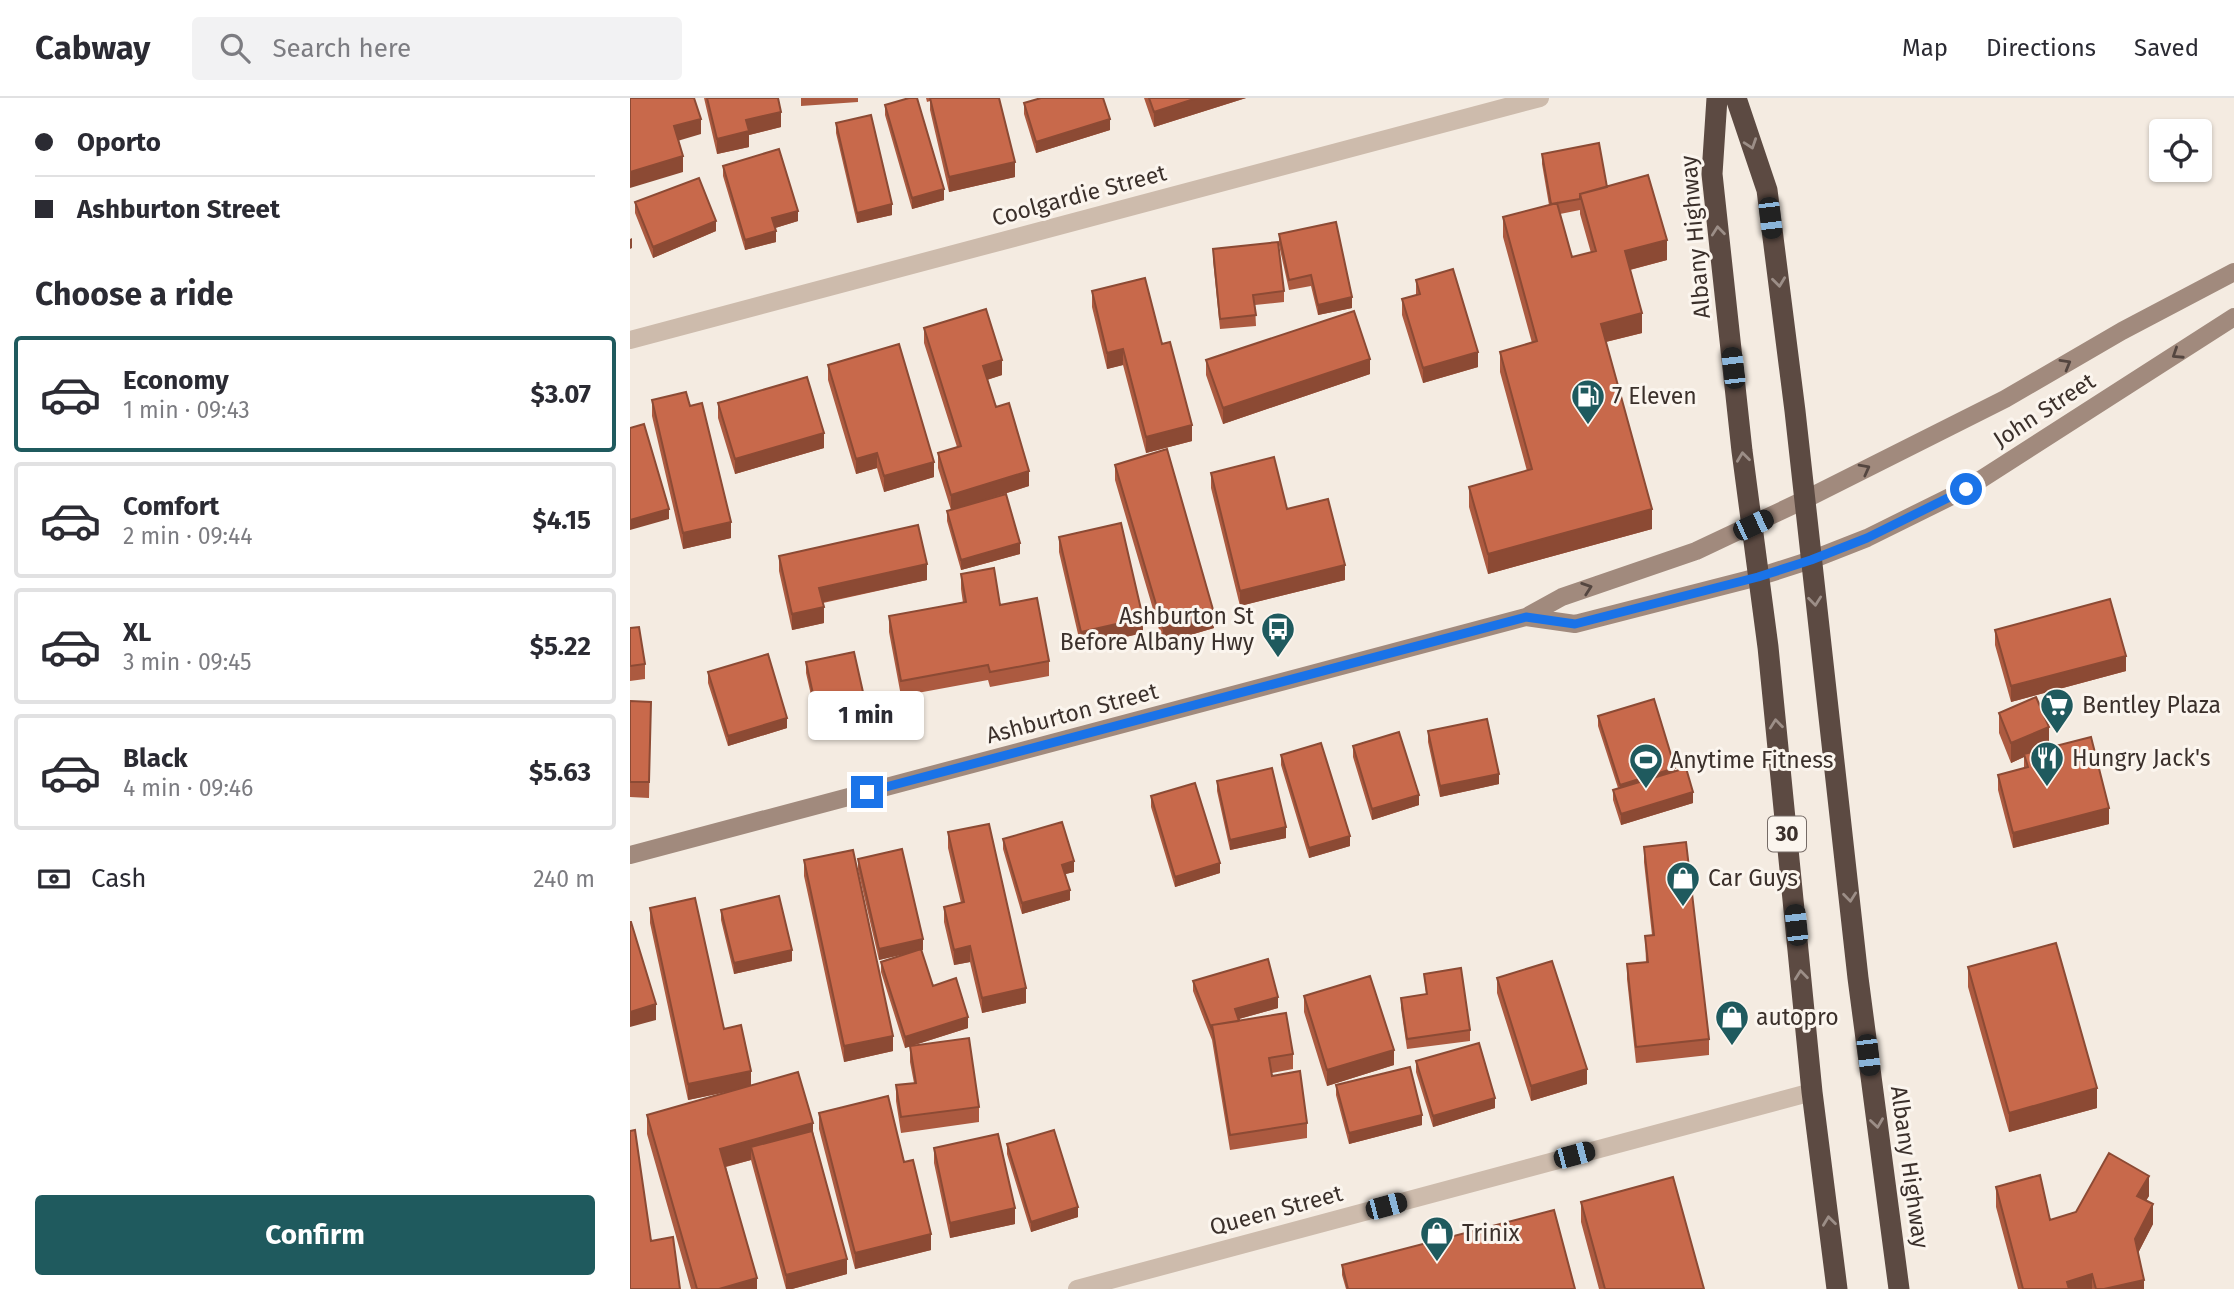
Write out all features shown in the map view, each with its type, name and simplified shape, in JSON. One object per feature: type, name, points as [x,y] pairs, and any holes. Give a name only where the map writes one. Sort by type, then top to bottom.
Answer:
[{"type":"highway","name":"Albany Highway","points":[[1717,98],[1712,174],[1768,647],[1812,1092],[1837,1289]]},
{"type":"highway","name":"Albany Highway","points":[[1736,98],[1767,190],[1858,978],[1899,1289]]},
{"type":"street","name":"Coolgardie Street","points":[[630,340],[1540,98]]},
{"type":"street","name":"John Street","points":[[1753,525],[2005,399],[2122,331],[2234,272]]},
{"type":"street","name":"John Street","points":[[1758,577],[1867,538],[1966,489],[2234,317]]},
{"type":"street","name":"Ashburton Street","points":[[630,855],[1526,617],[1562,597],[1696,551],[1753,525]]},
{"type":"street","name":"Ashburton Street","points":[[1526,617],[1575,624],[1758,577]]},
{"type":"street","name":"Queen Street","points":[[1077,1289],[1812,1092]]},
{"type":"building","points":[[630,98],[694,98],[701,119],[674,126],[683,156],[630,172]]},
{"type":"building","points":[[707,98],[778,98],[781,112],[746,120],[749,131],[717,139]]},
{"type":"building","points":[[917,98],[944,189],[912,198],[885,105]]},
{"type":"building","points":[[930,98],[999,98],[1015,162],[949,177]]},
{"type":"building","points":[[1041,98],[1103,98],[1110,119],[1036,142],[1024,103]]},
{"type":"building","points":[[1149,98],[1197,98],[1154,112]]},
{"type":"building","points":[[871,115],[892,204],[857,213],[836,123]]},
{"type":"building","points":[[1599,143],[1607,187],[1580,194],[1580,199],[1551,204],[1542,154]]},
{"type":"building","points":[[779,149],[798,211],[772,218],[776,231],[745,240],[723,166]]},
{"type":"building","points":[[1648,175],[1667,240],[1625,251],[1642,313],[1601,324],[1652,509],[1488,554],[1469,487],[1532,469],[1500,352],[1537,341],[1503,217],[1557,203],[1572,257],[1596,251],[1580,194]]},
{"type":"building","points":[[699,178],[716,221],[653,247],[635,202]]},
{"type":"building","points":[[1336,222],[1352,297],[1318,305],[1311,275],[1289,280],[1279,234]]},
{"type":"building","points":[[1278,242],[1284,291],[1253,295],[1256,315],[1220,319],[1213,249]]},
{"type":"building","points":[[1453,269],[1478,352],[1423,368],[1402,299],[1420,294],[1416,280]]},
{"type":"building","points":[[1145,278],[1162,344],[1170,342],[1192,425],[1146,437],[1123,349],[1107,353],[1092,291]]},
{"type":"building","points":[[986,309],[1002,360],[983,366],[996,407],[1009,403],[1029,471],[951,495],[938,453],[961,446],[924,328]]},
{"type":"building","points":[[1354,311],[1370,359],[1223,408],[1206,360]]},
{"type":"building","points":[[899,344],[934,462],[884,476],[877,453],[856,459],[828,365]]},
{"type":"building","points":[[807,377],[824,433],[735,459],[718,403]]},
{"type":"building","points":[[686,392],[690,406],[702,403],[731,522],[683,533],[652,400]]},
{"type":"building","points":[[644,424],[669,509],[630,520],[630,428]]},
{"type":"building","points":[[1167,449],[1214,613],[1163,628],[1115,465]]},
{"type":"building","points":[[1274,457],[1287,509],[1328,499],[1345,565],[1240,591],[1211,473]]},
{"type":"building","points":[[1006,494],[1020,543],[961,560],[947,511]]},
{"type":"building","points":[[1121,523],[1143,618],[1081,632],[1059,537]]},
{"type":"building","points":[[918,525],[927,564],[819,588],[824,607],[792,614],[779,556]]},
{"type":"building","points":[[994,568],[1000,605],[1037,598],[1049,661],[990,672],[988,665],[901,681],[889,616],[966,602],[961,574]]},
{"type":"building","points":[[2110,599],[2126,656],[2011,686],[1995,630]]},
{"type":"building","points":[[639,627],[645,664],[630,666],[630,628]]},
{"type":"building","points":[[854,652],[865,701],[817,712],[806,662]]},
{"type":"building","points":[[768,654],[787,718],[728,736],[708,672]]},
{"type":"building","points":[[2036,697],[2049,727],[2011,743],[1999,713]]},
{"type":"building","points":[[1654,699],[1675,768],[1620,785],[1598,716]]},
{"type":"building","points":[[630,701],[651,702],[649,782],[630,782]]},
{"type":"building","points":[[1487,719],[1499,774],[1440,786],[1428,731]]},
{"type":"building","points":[[1399,732],[1419,795],[1372,809],[1353,746]]},
{"type":"building","points":[[2091,737],[2109,808],[2013,833],[1998,775],[2028,767],[2024,754]]},
{"type":"building","points":[[1321,743],[1350,836],[1309,848],[1281,755]]},
{"type":"building","points":[[1272,768],[1286,827],[1230,840],[1217,781]]},
{"type":"building","points":[[1686,768],[1693,792],[1621,814],[1613,790]]},
{"type":"building","points":[[1195,783],[1220,863],[1175,877],[1151,796]]},
{"type":"building","points":[[1062,822],[1074,861],[1062,865],[1070,890],[1022,903],[1003,839]]},
{"type":"building","points":[[989,824],[1026,988],[982,998],[970,946],[954,950],[944,907],[964,902],[948,832]]},
{"type":"building","points":[[1686,842],[1709,1039],[1636,1047],[1627,964],[1648,962],[1645,936],[1654,935],[1644,847]]},
{"type":"building","points":[[902,849],[923,939],[879,949],[858,859]]},
{"type":"building","points":[[853,850],[893,1036],[844,1046],[804,860]]},
{"type":"building","points":[[779,896],[792,950],[734,963],[721,910]]},
{"type":"building","points":[[695,898],[724,1029],[741,1025],[751,1071],[688,1084],[650,908]]},
{"type":"building","points":[[630,922],[656,1004],[630,1012]]},
{"type":"building","points":[[2056,943],[2097,1088],[2009,1113],[1968,967]]},
{"type":"building","points":[[921,949],[933,986],[956,978],[968,1017],[905,1037],[881,962]]},
{"type":"building","points":[[1268,959],[1278,997],[1235,1009],[1239,1021],[1212,1025],[1212,1030],[1193,981]]},
{"type":"building","points":[[1552,961],[1587,1069],[1531,1086],[1497,978]]},
{"type":"building","points":[[1461,968],[1470,1030],[1407,1039],[1401,998],[1427,994],[1424,974]]},
{"type":"building","points":[[1370,976],[1394,1050],[1327,1070],[1304,996]]},
{"type":"building","points":[[1286,1013],[1293,1054],[1269,1058],[1272,1076],[1300,1071],[1307,1123],[1230,1135],[1212,1025]]},
{"type":"building","points":[[969,1038],[979,1107],[901,1117],[896,1085],[916,1083],[910,1046]]},
{"type":"building","points":[[1479,1043],[1495,1098],[1433,1116],[1416,1061]]},
{"type":"building","points":[[1410,1067],[1422,1115],[1349,1133],[1336,1085]]},
{"type":"building","points":[[798,1072],[813,1123],[720,1149],[757,1278],[719,1289],[697,1289],[647,1115]]},
{"type":"building","points":[[888,1096],[904,1162],[913,1160],[931,1234],[855,1253],[819,1113]]},
{"type":"building","points":[[635,1130],[651,1241],[673,1237],[680,1289],[630,1289],[630,1131]]},
{"type":"building","points":[[1054,1130],[1078,1207],[1031,1222],[1007,1144]]},
{"type":"building","points":[[812,1131],[847,1259],[786,1275],[751,1147]]},
{"type":"building","points":[[998,1134],[1015,1208],[950,1223],[934,1148]]},
{"type":"building","points":[[2109,1153],[2149,1176],[2137,1196],[2153,1204],[2135,1239],[2144,1280],[2096,1289],[2092,1274],[2067,1282],[2069,1289],[2023,1289],[1996,1187],[2040,1175],[2050,1220],[2076,1212]]},
{"type":"building","points":[[1673,1177],[1704,1289],[1605,1289],[1581,1202]]},
{"type":"building","points":[[1554,1210],[1575,1289],[1348,1289],[1342,1265]]},
{"type":"place","name":"7 Eleven","points":[[1588,426]]},
{"type":"place","name":"Ashburton St Before Albany Hwy","points":[[1278,659]]},
{"type":"place","name":"Bentley Plaza","points":[[2057,735]]},
{"type":"place","name":"Hungry Jack's","points":[[2047,788]]},
{"type":"place","name":"Anytime Fitness","points":[[1646,790]]},
{"type":"place","name":"Car Guys","points":[[1683,908]]},
{"type":"place","name":"autopro","points":[[1732,1047]]},
{"type":"place","name":"Trinix","points":[[1437,1263]]},
{"type":"route","points":[[867,792],[1526,617],[1575,624],[1758,577],[1867,538],[1966,489]]}]
